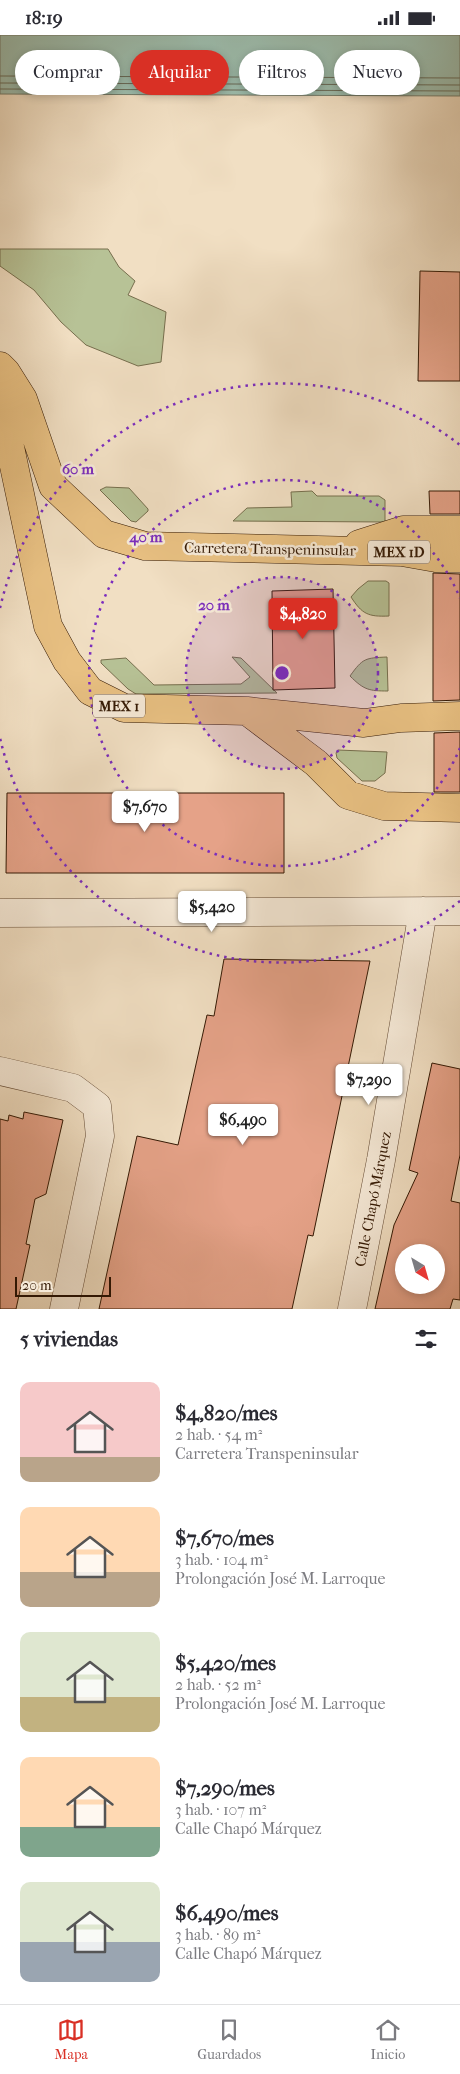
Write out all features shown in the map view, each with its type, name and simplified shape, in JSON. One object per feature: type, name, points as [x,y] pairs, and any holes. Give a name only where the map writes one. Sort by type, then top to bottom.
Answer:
[{"type":"highway","name":"Carretera Transpeninsular","points":[[0,366],[23,399],[54,486],[104,535],[145,546],[402,552],[436,558],[460,558]]},
{"type":"highway","name":"MEX 1","points":[[0,400],[48,626],[67,661],[90,691],[124,708],[247,711],[364,723],[401,718],[460,716]]},
{"type":"highway","points":[[338,551],[402,530],[460,530]]},
{"type":"highway","points":[[247,711],[316,763],[348,795],[384,806],[460,808]]},
{"type":"street","name":"Calle Chapó Márquez","points":[[352,1309],[381,1160],[423,911]]},
{"type":"street","points":[[0,913],[460,911]]},
{"type":"street","points":[[0,1071],[73,1088],[97,1106],[100,1137],[64,1309]]},
{"type":"shaded area","points":[[0,249],[108,249],[119,267],[135,281],[128,295],[166,312],[161,362],[138,366],[86,345],[61,322],[34,290],[0,266]]},
{"type":"shaded area","points":[[106,487],[129,488],[148,511],[136,522],[131,521],[100,490]]},
{"type":"shaded area","points":[[312,491],[317,496],[379,496],[385,500],[385,522],[233,521],[247,508],[292,507],[291,492]]},
{"type":"shaded area","points":[[368,581],[386,581],[389,583],[389,616],[376,616],[362,611],[351,597]]},
{"type":"shaded area","points":[[232,657],[241,658],[277,693],[136,694],[128,689],[101,663],[101,660],[126,658],[154,685],[241,684],[250,677]]},
{"type":"shaded area","points":[[387,657],[388,691],[367,689],[350,676],[365,660]]},
{"type":"shaded area","points":[[338,750],[387,752],[385,773],[375,781],[362,781],[337,758],[336,753]]},
{"type":"water","points":[[0,35],[460,35],[460,96],[229,95],[229,50],[130,50],[130,95],[120,95],[120,50],[15,50],[15,94],[0,94]]},
{"type":"building","points":[[420,271],[460,272],[460,381],[418,381]]},
{"type":"building","points":[[429,491],[460,491],[460,514],[430,514]]},
{"type":"building","points":[[433,573],[460,574],[460,700],[433,701]]},
{"type":"building","points":[[333,589],[335,688],[273,690],[272,591]]},
{"type":"building","points":[[460,732],[460,792],[434,792],[434,733]]},
{"type":"building","points":[[7,793],[284,793],[284,873],[6,873]]},
{"type":"building","points":[[224,959],[370,961],[313,1236],[308,1235],[292,1309],[99,1309],[137,1136],[178,1145],[207,1015],[214,1016]]},
{"type":"building","points":[[432,1063],[460,1069],[460,1155],[451,1201],[460,1203],[460,1300],[453,1299],[450,1309],[375,1309],[394,1225],[418,1173],[409,1170]]},
{"type":"building","points":[[24,1112],[63,1120],[46,1194],[35,1199],[26,1244],[30,1245],[16,1309],[0,1309],[0,1119],[8,1121],[9,1115],[23,1119]]}]
